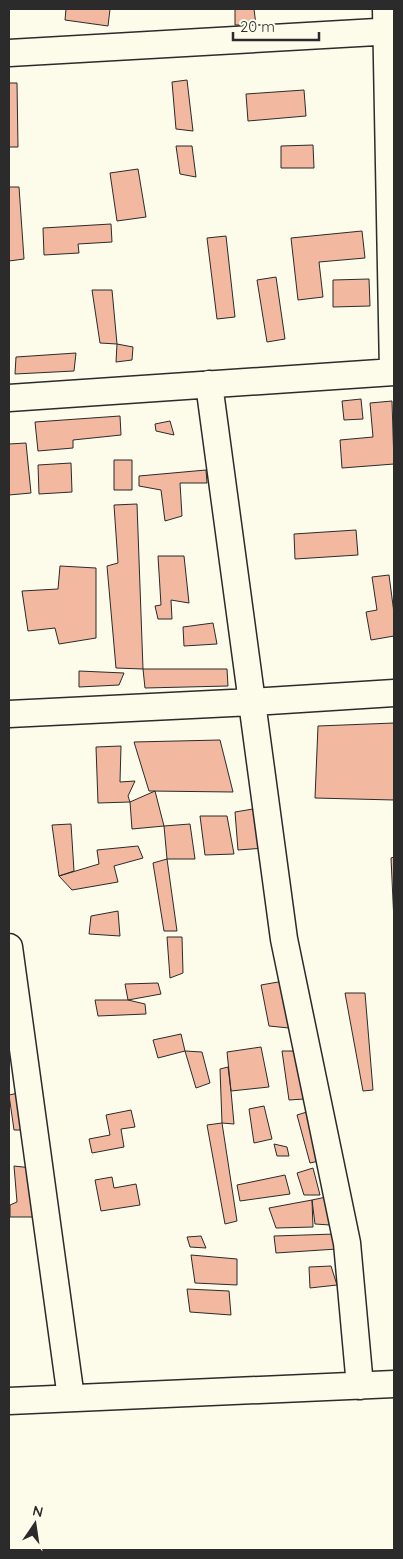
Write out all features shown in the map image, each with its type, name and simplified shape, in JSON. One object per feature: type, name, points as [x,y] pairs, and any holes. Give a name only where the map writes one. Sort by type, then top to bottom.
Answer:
[{"type":"street","points":[[9,52],[389,23],[393,372],[9,398]]},
{"type":"street","points":[[209,384],[284,940],[346,1243],[360,1386]]},
{"type":"street","points":[[9,714],[394,693]]},
{"type":"street","points":[[9,947],[71,1398]]},
{"type":"street","points":[[9,1401],[394,1384]]},
{"type":"building","points":[[66,9],[110,9],[108,26],[65,20]]},
{"type":"building","points":[[235,9],[254,9],[256,25],[235,25]]},
{"type":"building","points":[[187,80],[193,131],[176,129],[172,82]]},
{"type":"building","points":[[9,83],[17,83],[18,147],[9,147]]},
{"type":"building","points":[[304,90],[306,116],[248,121],[246,94]]},
{"type":"building","points":[[313,145],[314,168],[281,168],[281,146]]},
{"type":"building","points":[[176,146],[192,146],[196,177],[180,174]]},
{"type":"building","points":[[138,169],[146,217],[117,221],[110,173]]},
{"type":"building","points":[[9,187],[19,187],[24,259],[9,261]]},
{"type":"building","points":[[111,224],[112,242],[78,244],[79,253],[44,255],[43,228]]},
{"type":"building","points":[[362,231],[365,258],[319,262],[323,297],[298,300],[291,238]]},
{"type":"building","points":[[226,236],[235,317],[217,319],[207,238]]},
{"type":"building","points":[[276,277],[285,339],[267,342],[257,280]]},
{"type":"building","points":[[369,279],[370,306],[333,307],[333,280]]},
{"type":"building","points":[[92,290],[112,290],[117,344],[100,343]]},
{"type":"building","points":[[117,344],[133,347],[132,360],[116,362]]},
{"type":"building","points":[[76,353],[74,371],[15,374],[16,357]]},
{"type":"building","points":[[361,399],[363,419],[344,420],[342,401]]},
{"type":"building","points":[[392,401],[394,464],[342,468],[340,440],[373,437],[370,403]]},
{"type":"building","points":[[120,416],[121,435],[73,440],[73,448],[38,451],[35,422]]},
{"type":"building","points":[[170,421],[174,435],[156,431],[155,424]]},
{"type":"building","points":[[26,443],[31,493],[9,495],[9,444]]},
{"type":"building","points":[[114,460],[132,460],[132,490],[114,490]]},
{"type":"building","points":[[71,463],[72,492],[39,494],[38,465]]},
{"type":"building","points":[[206,470],[207,483],[180,483],[182,516],[165,521],[161,490],[139,486],[139,476]]},
{"type":"building","points":[[137,504],[143,669],[116,668],[107,566],[118,563],[114,505]]},
{"type":"building","points":[[356,530],[358,555],[295,559],[294,534]]},
{"type":"building","points":[[158,556],[184,556],[189,603],[171,600],[172,619],[158,619],[155,606],[161,605]]},
{"type":"building","points":[[60,566],[96,568],[96,638],[59,644],[55,628],[28,631],[22,591],[58,589]]},
{"type":"building","points":[[389,575],[394,613],[394,636],[371,640],[366,612],[377,610],[372,577]]},
{"type":"building","points":[[213,623],[217,644],[184,646],[183,627]]},
{"type":"building","points":[[143,669],[227,669],[228,686],[145,688]]},
{"type":"building","points":[[79,671],[124,673],[119,685],[79,687]]},
{"type":"building","points":[[394,723],[394,800],[315,798],[318,726]]},
{"type":"building","points":[[220,740],[233,792],[149,791],[134,742]]},
{"type":"building","points":[[121,746],[120,782],[135,781],[128,796],[130,802],[98,803],[96,747]]},
{"type":"building","points":[[155,791],[164,826],[132,829],[130,802]]},
{"type":"building","points":[[259,808],[265,848],[238,850],[235,812]]},
{"type":"building","points":[[200,816],[227,816],[234,854],[205,855]]},
{"type":"building","points":[[71,824],[74,871],[59,876],[52,825]]},
{"type":"building","points":[[190,824],[195,859],[167,859],[164,826]]},
{"type":"building","points":[[138,846],[143,858],[114,866],[118,882],[72,890],[59,876],[99,864],[97,850]]},
{"type":"building","points":[[394,857],[394,922],[391,858]]},
{"type":"building","points":[[167,859],[177,931],[164,931],[153,863]]},
{"type":"building","points":[[118,911],[120,936],[89,934],[91,916]]},
{"type":"building","points":[[167,937],[182,937],[183,973],[170,978]]},
{"type":"building","points":[[284,981],[289,1028],[269,1026],[261,985]]},
{"type":"building","points":[[158,983],[161,994],[128,1000],[125,984]]},
{"type":"building","points":[[345,993],[365,993],[373,1090],[363,1091]]},
{"type":"building","points":[[95,1000],[128,1000],[145,1004],[146,1014],[98,1016]]},
{"type":"building","points":[[181,1034],[185,1051],[158,1058],[153,1040]]},
{"type":"building","points":[[261,1047],[269,1087],[231,1091],[227,1052]]},
{"type":"building","points":[[185,1051],[202,1052],[210,1083],[196,1088]]},
{"type":"building","points":[[282,1051],[296,1051],[304,1099],[289,1100]]},
{"type":"building","points":[[228,1067],[234,1124],[222,1123],[220,1069]]},
{"type":"building","points":[[23,1092],[27,1130],[14,1130],[9,1095]]},
{"type":"building","points":[[264,1106],[272,1139],[254,1143],[249,1109]]},
{"type":"building","points":[[131,1110],[135,1127],[121,1129],[124,1147],[92,1153],[89,1139],[110,1135],[106,1115]]},
{"type":"building","points":[[310,1111],[323,1160],[310,1163],[297,1115]]},
{"type":"building","points":[[222,1123],[237,1221],[225,1224],[207,1125]]},
{"type":"building","points":[[274,1144],[287,1147],[289,1156],[277,1156]]},
{"type":"building","points":[[14,1166],[32,1168],[38,1217],[10,1217],[10,1205],[17,1202]]},
{"type":"building","points":[[313,1168],[320,1195],[304,1195],[297,1173]]},
{"type":"building","points":[[285,1175],[290,1194],[240,1201],[237,1185]]},
{"type":"building","points":[[112,1177],[114,1188],[136,1184],[140,1205],[101,1211],[95,1180]]},
{"type":"building","points":[[326,1197],[330,1225],[315,1224],[312,1200]]},
{"type":"building","points":[[312,1200],[313,1227],[276,1228],[269,1208]]},
{"type":"building","points":[[335,1234],[337,1249],[276,1253],[274,1236]]},
{"type":"building","points":[[201,1236],[206,1248],[190,1247],[187,1237]]},
{"type":"building","points":[[191,1255],[237,1259],[237,1285],[195,1283]]},
{"type":"building","points":[[331,1266],[337,1285],[310,1288],[309,1267]]},
{"type":"building","points":[[187,1289],[229,1291],[231,1315],[190,1312]]}]
